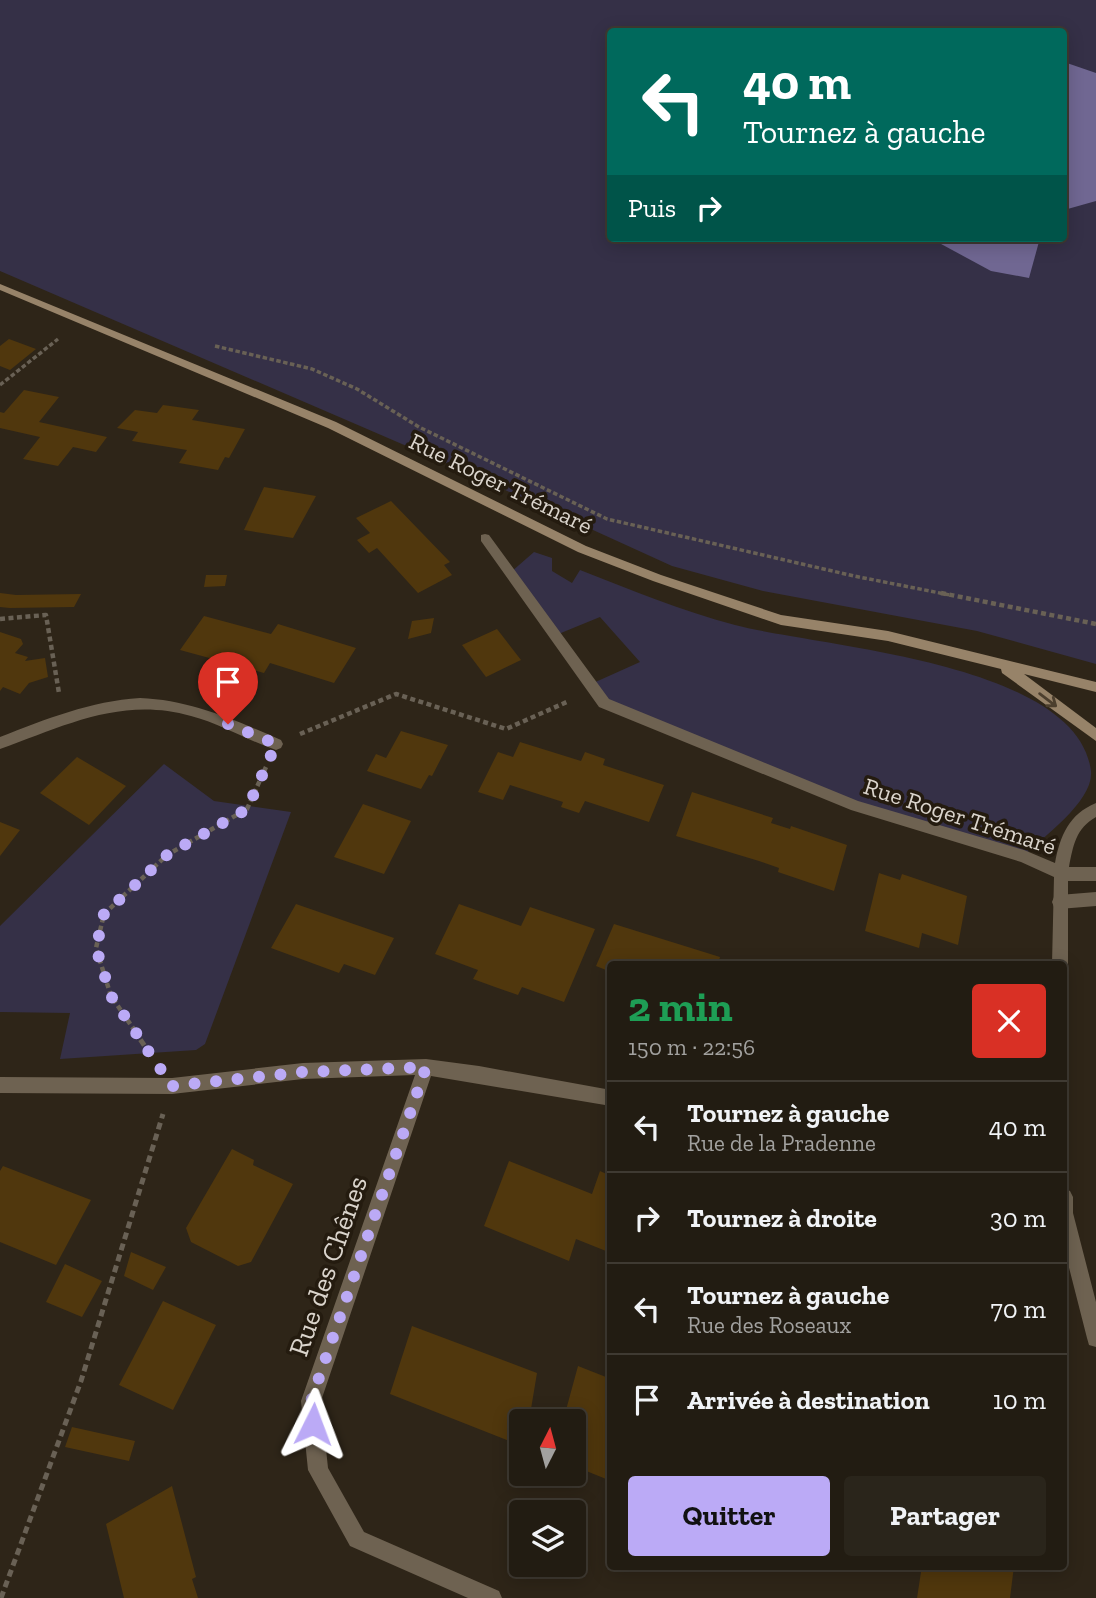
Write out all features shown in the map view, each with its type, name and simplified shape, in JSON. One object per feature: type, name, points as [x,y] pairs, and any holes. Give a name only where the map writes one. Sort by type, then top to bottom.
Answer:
[{"type":"street","name":"Rue Roger Trémaré","points":[[0,287],[331,425],[582,549],[657,578],[781,620],[888,636],[1096,687]]},
{"type":"street","name":"Rue Roger Trémaré","points":[[485,538],[604,703],[856,806],[1024,856],[1063,874]]},
{"type":"street","points":[[1001,664],[1096,735]]},
{"type":"street","points":[[0,743],[63,718],[118,706],[158,704],[204,713],[276,744]]},
{"type":"street","points":[[1060,961],[1059,902],[1064,852],[1078,821],[1096,809]]},
{"type":"street","points":[[1063,874],[1096,874]]},
{"type":"street","points":[[1059,902],[1096,899]]},
{"type":"street","points":[[0,1085],[172,1086],[303,1072],[426,1067],[607,1097]]},
{"type":"street","name":"Rue des Chênes","points":[[426,1067],[311,1401],[318,1470],[357,1539],[492,1598]]},
{"type":"street","points":[[1067,1225],[1096,1338]]},
{"type":"path","points":[[0,385],[81,321]]},
{"type":"path","points":[[204,342],[312,369],[357,389],[419,427],[607,519],[854,576],[1096,624]]},
{"type":"path","points":[[0,619],[46,615],[63,718]]},
{"type":"path","points":[[1,1598],[81,1381],[172,1086],[111,996],[96,948],[104,914],[167,855],[247,809],[276,744],[396,694],[506,729],[596,692]]},
{"type":"shaded area","points":[[0,0],[1096,0],[1096,664],[977,631],[763,591],[672,566],[446,463],[0,271]]},
{"type":"shaded area","points":[[1067,63],[1096,73],[1096,201],[1067,209]]},
{"type":"shaded area","points":[[937,242],[1039,242],[1029,278],[991,271]]},
{"type":"shaded area","points":[[534,552],[552,558],[552,571],[572,583],[580,570],[676,607],[735,625],[880,652],[939,665],[994,682],[1041,705],[1075,734],[1091,771],[1085,794],[1066,817],[1024,856],[856,806],[604,703],[591,684],[640,662],[600,617],[556,635],[511,572]]},
{"type":"shaded area","points":[[164,764],[214,801],[291,812],[205,1044],[196,1050],[60,1059],[70,1013],[0,1012],[0,926]]},
{"type":"building","points":[[9,339],[36,349],[10,370],[0,366],[0,346]]},
{"type":"building","points":[[24,390],[59,397],[39,422],[107,437],[96,452],[73,447],[58,466],[23,459],[40,437],[0,428],[0,412],[4,413]]},
{"type":"building","points":[[163,405],[199,410],[192,420],[245,429],[229,458],[225,457],[218,470],[179,463],[187,450],[132,441],[138,432],[117,428],[135,410],[157,413]]},
{"type":"building","points":[[264,487],[316,496],[293,538],[244,530]]},
{"type":"building","points":[[391,501],[450,562],[444,565],[452,575],[418,593],[377,548],[369,553],[357,540],[370,533],[356,518]]},
{"type":"building","points":[[206,575],[227,575],[225,586],[204,587]]},
{"type":"building","points":[[0,593],[81,594],[74,607],[10,608],[0,607]]},
{"type":"building","points":[[204,616],[271,634],[278,624],[356,648],[334,683],[270,663],[264,673],[180,650]]},
{"type":"building","points":[[434,618],[431,633],[408,639],[412,621]]},
{"type":"building","points":[[497,629],[521,660],[486,677],[462,645]]},
{"type":"building","points":[[0,632],[21,639],[23,644],[15,653],[28,657],[25,661],[45,658],[48,677],[29,683],[20,694],[3,687],[0,691]]},
{"type":"building","points":[[401,731],[448,745],[432,776],[429,775],[421,789],[367,771],[376,754],[386,758]]},
{"type":"building","points":[[520,742],[581,761],[585,752],[605,759],[603,765],[664,785],[649,822],[585,801],[579,813],[561,807],[563,802],[510,785],[503,800],[478,792],[498,752],[513,757]]},
{"type":"building","points":[[77,757],[126,786],[89,825],[40,793]]},
{"type":"building","points":[[692,792],[773,818],[771,823],[790,829],[791,826],[847,845],[834,891],[778,872],[779,868],[759,861],[676,836]]},
{"type":"building","points":[[363,804],[411,821],[384,874],[334,857]]},
{"type":"building","points":[[0,822],[20,830],[0,856]]},
{"type":"building","points":[[879,873],[900,880],[902,874],[967,896],[958,945],[922,933],[919,948],[865,931]]},
{"type":"building","points":[[296,904],[394,938],[375,975],[344,964],[339,973],[271,948]]},
{"type":"building","points":[[459,904],[521,926],[530,907],[595,929],[564,1002],[522,987],[518,995],[473,979],[478,970],[435,954]]},
{"type":"building","points":[[614,924],[720,957],[719,961],[607,961],[607,970],[596,966]]},
{"type":"building","points":[[232,1149],[254,1160],[253,1165],[293,1184],[251,1262],[238,1266],[191,1242],[186,1228]]},
{"type":"building","points":[[509,1161],[592,1194],[600,1171],[607,1174],[607,1251],[576,1239],[569,1261],[484,1226]]},
{"type":"building","points":[[3,1166],[91,1200],[56,1265],[0,1242],[0,1171]]},
{"type":"building","points":[[131,1252],[166,1267],[153,1290],[124,1276]]},
{"type":"building","points":[[65,1264],[102,1281],[82,1317],[46,1302]]},
{"type":"building","points":[[163,1301],[216,1325],[173,1410],[119,1385]]},
{"type":"building","points":[[412,1326],[537,1373],[531,1409],[509,1409],[509,1441],[390,1394]]},
{"type":"building","points":[[578,1366],[607,1377],[607,1479],[586,1471],[586,1409],[566,1409]]},
{"type":"building","points":[[72,1427],[135,1441],[129,1461],[65,1447]]},
{"type":"building","points":[[172,1486],[196,1577],[192,1579],[198,1598],[124,1598],[106,1524]]},
{"type":"building","points":[[916,1570],[1014,1570],[1010,1598],[917,1598],[921,1572]]},
{"type":"route","points":[[228,724],[276,744],[247,809],[167,855],[104,914],[96,948],[111,996],[172,1086],[303,1072],[426,1067],[311,1401],[313,1424]]}]
